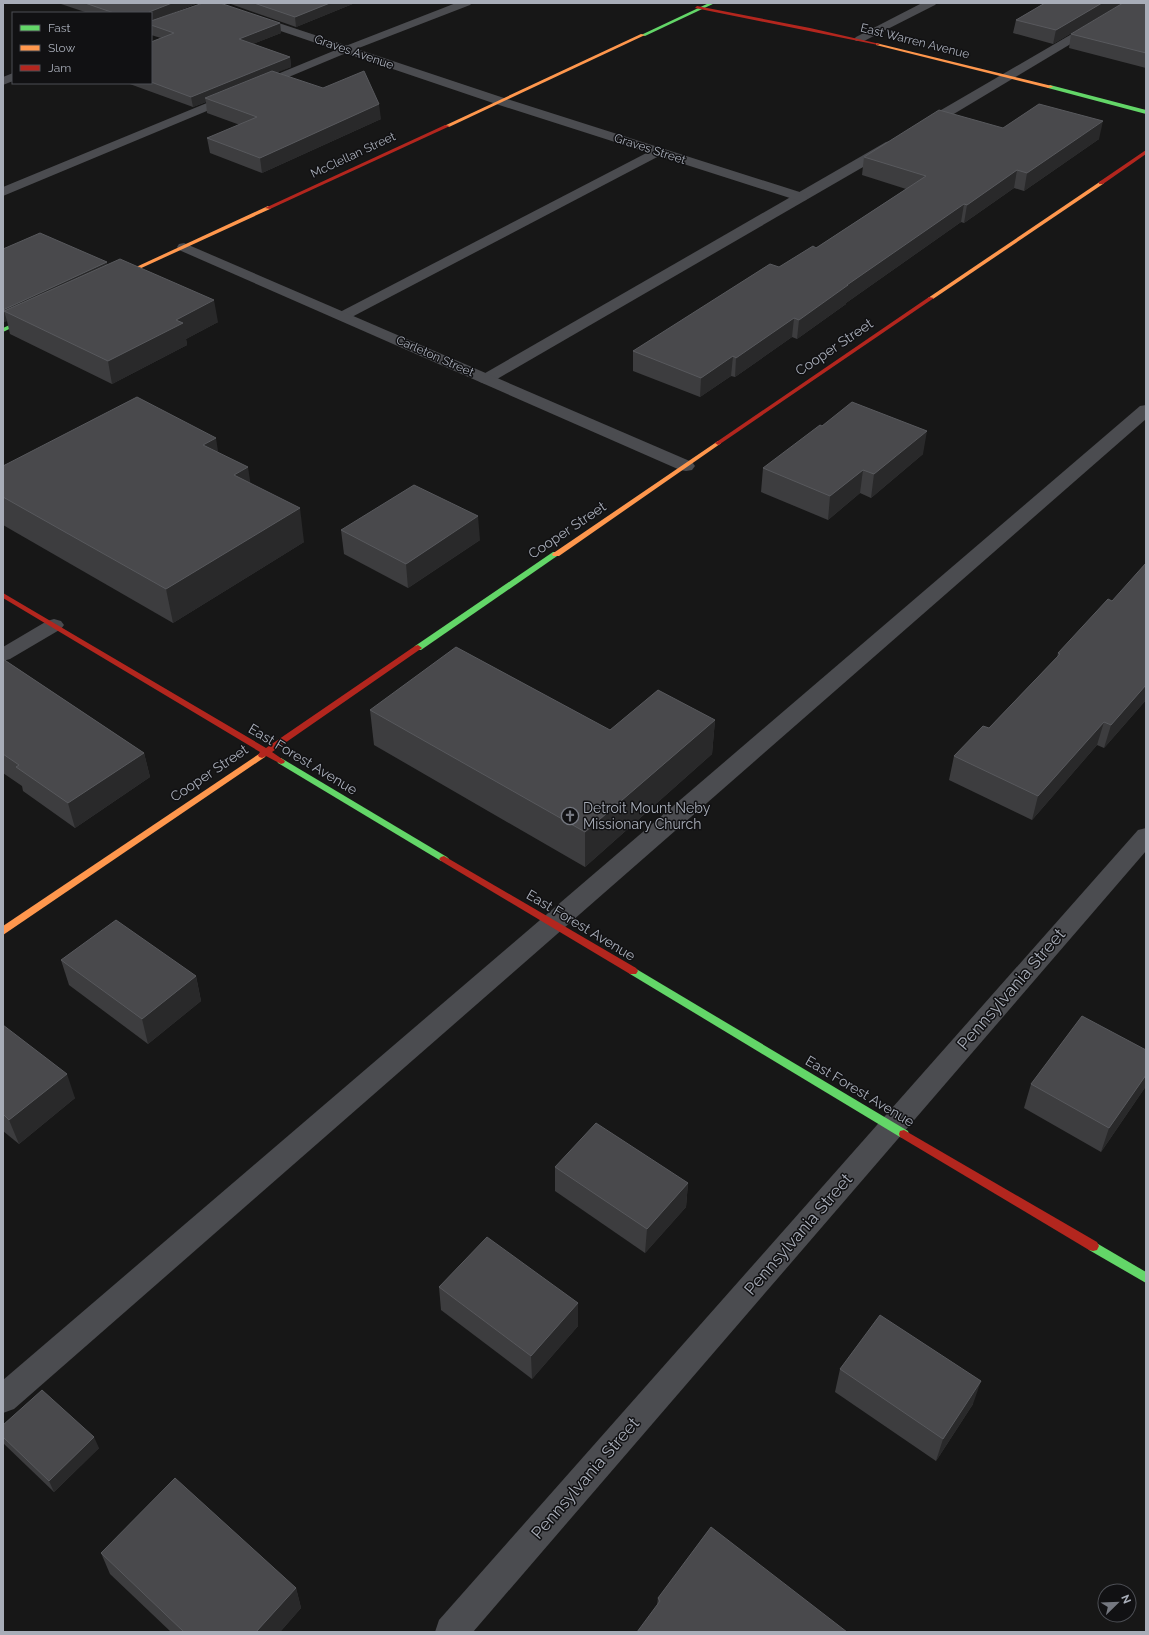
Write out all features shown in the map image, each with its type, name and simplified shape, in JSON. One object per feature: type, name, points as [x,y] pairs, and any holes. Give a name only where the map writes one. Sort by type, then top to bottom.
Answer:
[{"type":"street","points":[[3,192],[347,50],[466,3]]},
{"type":"street","name":"McClellan Street","points":[[104,283],[713,3]]},
{"type":"street","points":[[860,39],[931,3]]},
{"type":"street","points":[[486,379],[1009,77],[1133,3]]},
{"type":"street","name":"Graves Avenue","points":[[210,5],[500,101]]},
{"type":"street","name":"East Warren Avenue","points":[[690,5],[769,19],[860,39],[1146,112]]},
{"type":"street","name":"Graves Street","points":[[500,101],[800,197]]},
{"type":"street","points":[[343,316],[658,151]]},
{"type":"street","name":"Cooper Street","points":[[3,931],[1146,152]]},
{"type":"street","name":"Carleton Street","points":[[184,246],[686,466]]},
{"type":"street","points":[[3,330],[46,310]]},
{"type":"street","points":[[3,1399],[1146,410]]},
{"type":"street","name":"East Forest Avenue","points":[[3,595],[1146,1278]]},
{"type":"street","points":[[3,655],[54,625]]},
{"type":"street","name":"Pennsylvania Street","points":[[451,1632],[891,1126],[1146,836]]},
{"type":"building","points":[[85,3],[172,3],[149,12],[111,12]]},
{"type":"building","points":[[203,3],[220,3],[280,23],[239,39],[290,57],[191,97],[152,82],[152,42],[174,33],[152,25],[152,21]]},
{"type":"building","points":[[254,3],[330,3],[295,17]]},
{"type":"building","points":[[1045,3],[1102,3],[1056,30],[1016,20]]},
{"type":"building","points":[[1123,3],[1146,3],[1146,53],[1071,34]]},
{"type":"building","points":[[272,71],[323,88],[364,71],[379,104],[260,158],[207,138],[257,117],[205,98]]},
{"type":"building","points":[[1039,104],[1103,121],[1027,173],[1017,170],[967,205],[964,204],[799,320],[794,318],[736,358],[733,356],[701,378],[633,351],[770,264],[779,267],[813,246],[816,248],[926,176],[864,157],[939,110],[1003,128]]},
{"type":"building","points":[[40,233],[107,262],[3,310],[3,249]]},
{"type":"building","points":[[120,259],[214,300],[176,320],[183,323],[108,361],[4,311]]},
{"type":"building","points":[[137,397],[216,438],[203,445],[248,467],[234,475],[300,508],[166,589],[3,497],[3,466]]},
{"type":"building","points":[[852,402],[927,431],[874,474],[863,470],[830,496],[763,468],[820,425],[822,426]]},
{"type":"building","points":[[414,485],[478,516],[406,564],[341,530]]},
{"type":"building","points":[[1146,563],[1146,685],[1111,725],[1104,722],[1038,796],[954,756],[983,726],[989,728],[1060,654],[1058,653],[1108,599],[1112,601]]},
{"type":"building","name":"Detroit Mount Neby Missionary Church","points":[[456,647],[610,730],[658,690],[715,720],[585,832],[370,710]]},
{"type":"building","points":[[3,659],[144,753],[68,803],[16,767],[19,765],[3,754]]},
{"type":"building","points":[[116,920],[196,976],[142,1019],[61,960]]},
{"type":"building","points":[[1082,1016],[1146,1050],[1146,1075],[1109,1128],[1031,1084]]},
{"type":"building","points":[[3,1025],[67,1074],[9,1120],[3,1114]]},
{"type":"building","points":[[596,1123],[688,1183],[647,1229],[555,1167]]},
{"type":"building","points":[[487,1237],[578,1303],[531,1356],[439,1287]]},
{"type":"building","points":[[880,1315],[981,1381],[943,1439],[840,1369]]},
{"type":"building","points":[[42,1390],[94,1437],[49,1481],[3,1437],[3,1425]]},
{"type":"building","points":[[175,1478],[296,1588],[256,1632],[184,1632],[101,1553]]},
{"type":"building","points":[[711,1527],[847,1632],[637,1632],[660,1601],[658,1598]]},
{"type":"traffic: fast","points":[[643,35],[713,3]]},
{"type":"traffic: fast","points":[[1050,87],[1146,112]]},
{"type":"traffic: fast","points":[[3,330],[35,315]]},
{"type":"traffic: fast","points":[[418,648],[556,554]]},
{"type":"traffic: fast","points":[[281,761],[444,859]]},
{"type":"traffic: fast","points":[[633,971],[904,1134]]},
{"type":"traffic: fast","points":[[1093,1246],[1146,1278]]},
{"type":"traffic: slow","points":[[447,126],[643,35]]},
{"type":"traffic: slow","points":[[878,44],[1050,87]]},
{"type":"traffic: slow","points":[[931,298],[1101,183]]},
{"type":"traffic: slow","points":[[111,280],[268,208]]},
{"type":"traffic: slow","points":[[556,554],[718,443]]},
{"type":"traffic: slow","points":[[3,931],[262,755]]},
{"type":"traffic: jam","points":[[697,7],[878,44]]},
{"type":"traffic: jam","points":[[268,208],[447,126]]},
{"type":"traffic: jam","points":[[1101,183],[1146,152]]},
{"type":"traffic: jam","points":[[718,443],[931,298]]},
{"type":"traffic: jam","points":[[3,595],[281,761]]},
{"type":"traffic: jam","points":[[262,755],[418,648]]},
{"type":"traffic: jam","points":[[444,859],[633,971]]},
{"type":"traffic: jam","points":[[904,1134],[1093,1246]]},
{"type":"place","name":"Detroit Mount Neby Missionary Church","points":[[570,816]]}]
